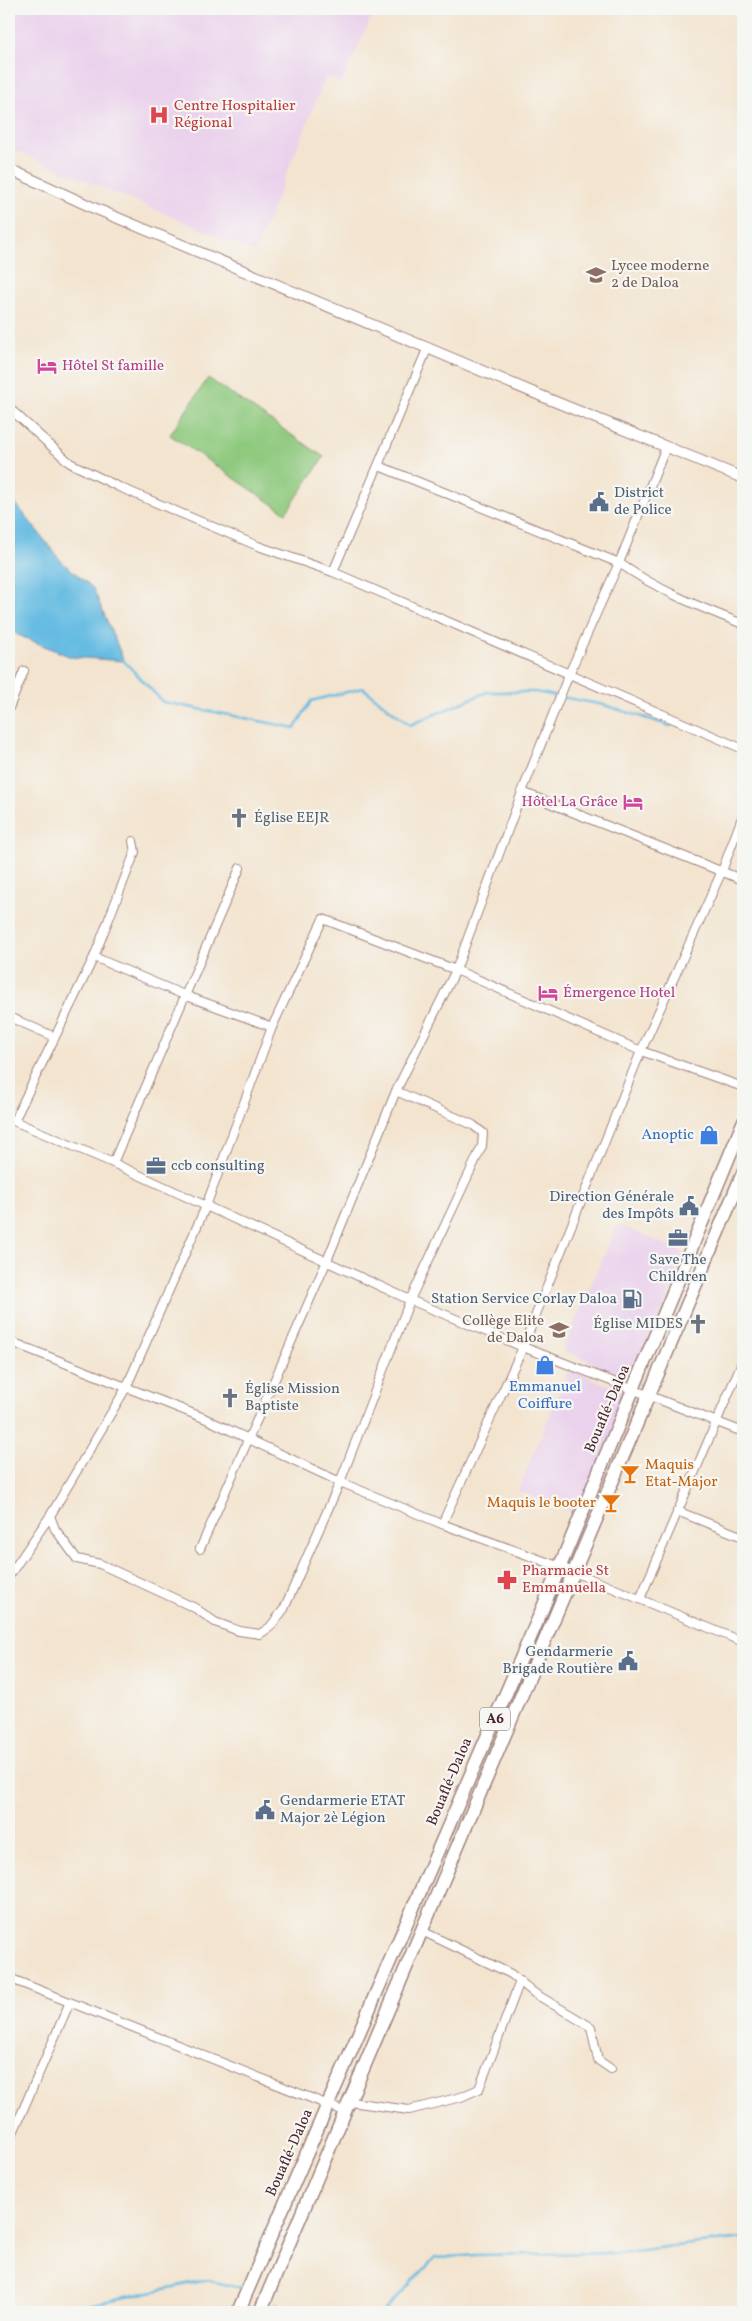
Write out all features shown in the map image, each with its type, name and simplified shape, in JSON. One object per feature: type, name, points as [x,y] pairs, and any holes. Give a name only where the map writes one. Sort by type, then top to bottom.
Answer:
[{"type":"highway","name":"Bouaflé-Daloa","points":[[238,2312],[329,2105],[560,1566],[743,1123]]},
{"type":"highway","name":"A6","points":[[260,2312],[743,1173]]},
{"type":"street","points":[[9,169],[94,208],[743,478]]},
{"type":"street","points":[[333,572],[428,347]]},
{"type":"street","points":[[9,408],[70,463],[86,472],[258,546],[333,572],[743,749]]},
{"type":"street","points":[[200,1549],[326,1263],[396,1091],[456,970],[522,792],[569,674],[619,563],[666,447]]},
{"type":"street","points":[[379,466],[619,563],[657,587],[743,624]]},
{"type":"street","points":[[9,708],[24,671]]},
{"type":"street","points":[[522,792],[743,880]]},
{"type":"street","points":[[442,1524],[523,1347],[641,1051],[722,871],[743,815]]},
{"type":"street","points":[[133,841],[135,852],[94,957],[12,1120],[113,1163],[326,1263],[410,1300],[523,1347],[717,1420],[743,1432]]},
{"type":"street","points":[[113,1163],[240,868]]},
{"type":"street","points":[[9,1576],[50,1516],[126,1388],[206,1206],[272,1027],[323,919],[456,970],[641,1051],[743,1087]]},
{"type":"street","points":[[94,957],[184,995],[272,1027]]},
{"type":"street","points":[[9,1017],[55,1037]]},
{"type":"street","points":[[50,1516],[55,1529],[77,1559],[100,1564],[195,1608],[215,1622],[239,1631],[260,1634],[270,1627],[284,1608],[340,1482],[410,1300],[482,1146],[483,1133],[473,1125],[396,1091]]},
{"type":"street","points":[[9,1341],[248,1437],[340,1482],[442,1524],[560,1566],[743,1642]]},
{"type":"street","points":[[640,1599],[743,1360]]},
{"type":"street","points":[[678,1511],[743,1537]]},
{"type":"street","points":[[422,1930],[474,1954],[511,1974],[534,1993],[590,2027],[598,2060],[611,2069]]},
{"type":"street","points":[[9,1978],[69,2004],[329,2105],[409,2110],[461,2097],[479,2089],[520,1981]]},
{"type":"street","points":[[9,2142],[69,2004]]},
{"type":"shaded area","name":"Centre Hospitalier Régional","points":[[9,9],[375,9],[342,83],[326,76],[255,252],[9,148]]},
{"type":"shaded area","points":[[618,1224],[687,1254],[632,1380],[563,1350]]},
{"type":"shaded area","points":[[569,1369],[629,1394],[578,1515],[518,1491]]},
{"type":"green space","points":[[208,378],[324,457],[286,513],[170,435]]},
{"type":"water","points":[[9,495],[61,561],[93,588],[124,661],[71,657],[18,635],[9,628]]},
{"type":"waterway","points":[[122,659],[163,702],[295,728],[311,701],[363,688],[410,725],[487,692],[535,692],[604,705],[671,726]]},
{"type":"waterway","points":[[383,2312],[435,2258],[476,2255],[616,2253],[743,2238]]},
{"type":"waterway","points":[[55,2312],[206,2280],[242,2288]]},
{"type":"waterway","points":[[276,2304],[294,2312]]},
{"type":"place","name":"Centre Hospitalier Régional","points":[[159,115]]},
{"type":"place","name":"Lycee moderne 2 de Daloa","points":[[596,275]]},
{"type":"place","name":"Hôtel St famille","points":[[47,366]]},
{"type":"place","name":"District de Police","points":[[599,502]]},
{"type":"place","name":"Hôtel La Grâce","points":[[633,802]]},
{"type":"place","name":"Église EEJR","points":[[239,818]]},
{"type":"place","name":"Émergence Hotel","points":[[548,993]]},
{"type":"place","name":"Anoptic","points":[[709,1135]]},
{"type":"place","name":"ccb consulting","points":[[156,1166]]},
{"type":"place","name":"Direction Générale des Impôts","points":[[689,1206]]},
{"type":"place","name":"Save The Children","points":[[678,1238]]},
{"type":"place","name":"Station Service Corlay Daloa","points":[[632,1299]]},
{"type":"place","name":"Église MIDES","points":[[698,1324]]},
{"type":"place","name":"Collège Elite de Daloa","points":[[559,1330]]},
{"type":"place","name":"Emmanuel Coiffure","points":[[545,1365]]},
{"type":"place","name":"Église Mission Baptiste","points":[[230,1398]]},
{"type":"place","name":"Maquis Etat-Major","points":[[630,1474]]},
{"type":"place","name":"Maquis le booter","points":[[611,1503]]},
{"type":"place","name":"Pharmacie St Emmanuella","points":[[507,1580]]},
{"type":"place","name":"Gendarmerie Brigade Routière","points":[[628,1661]]},
{"type":"place","name":"Gendarmerie ETAT Major 2è Légion","points":[[265,1810]]}]
